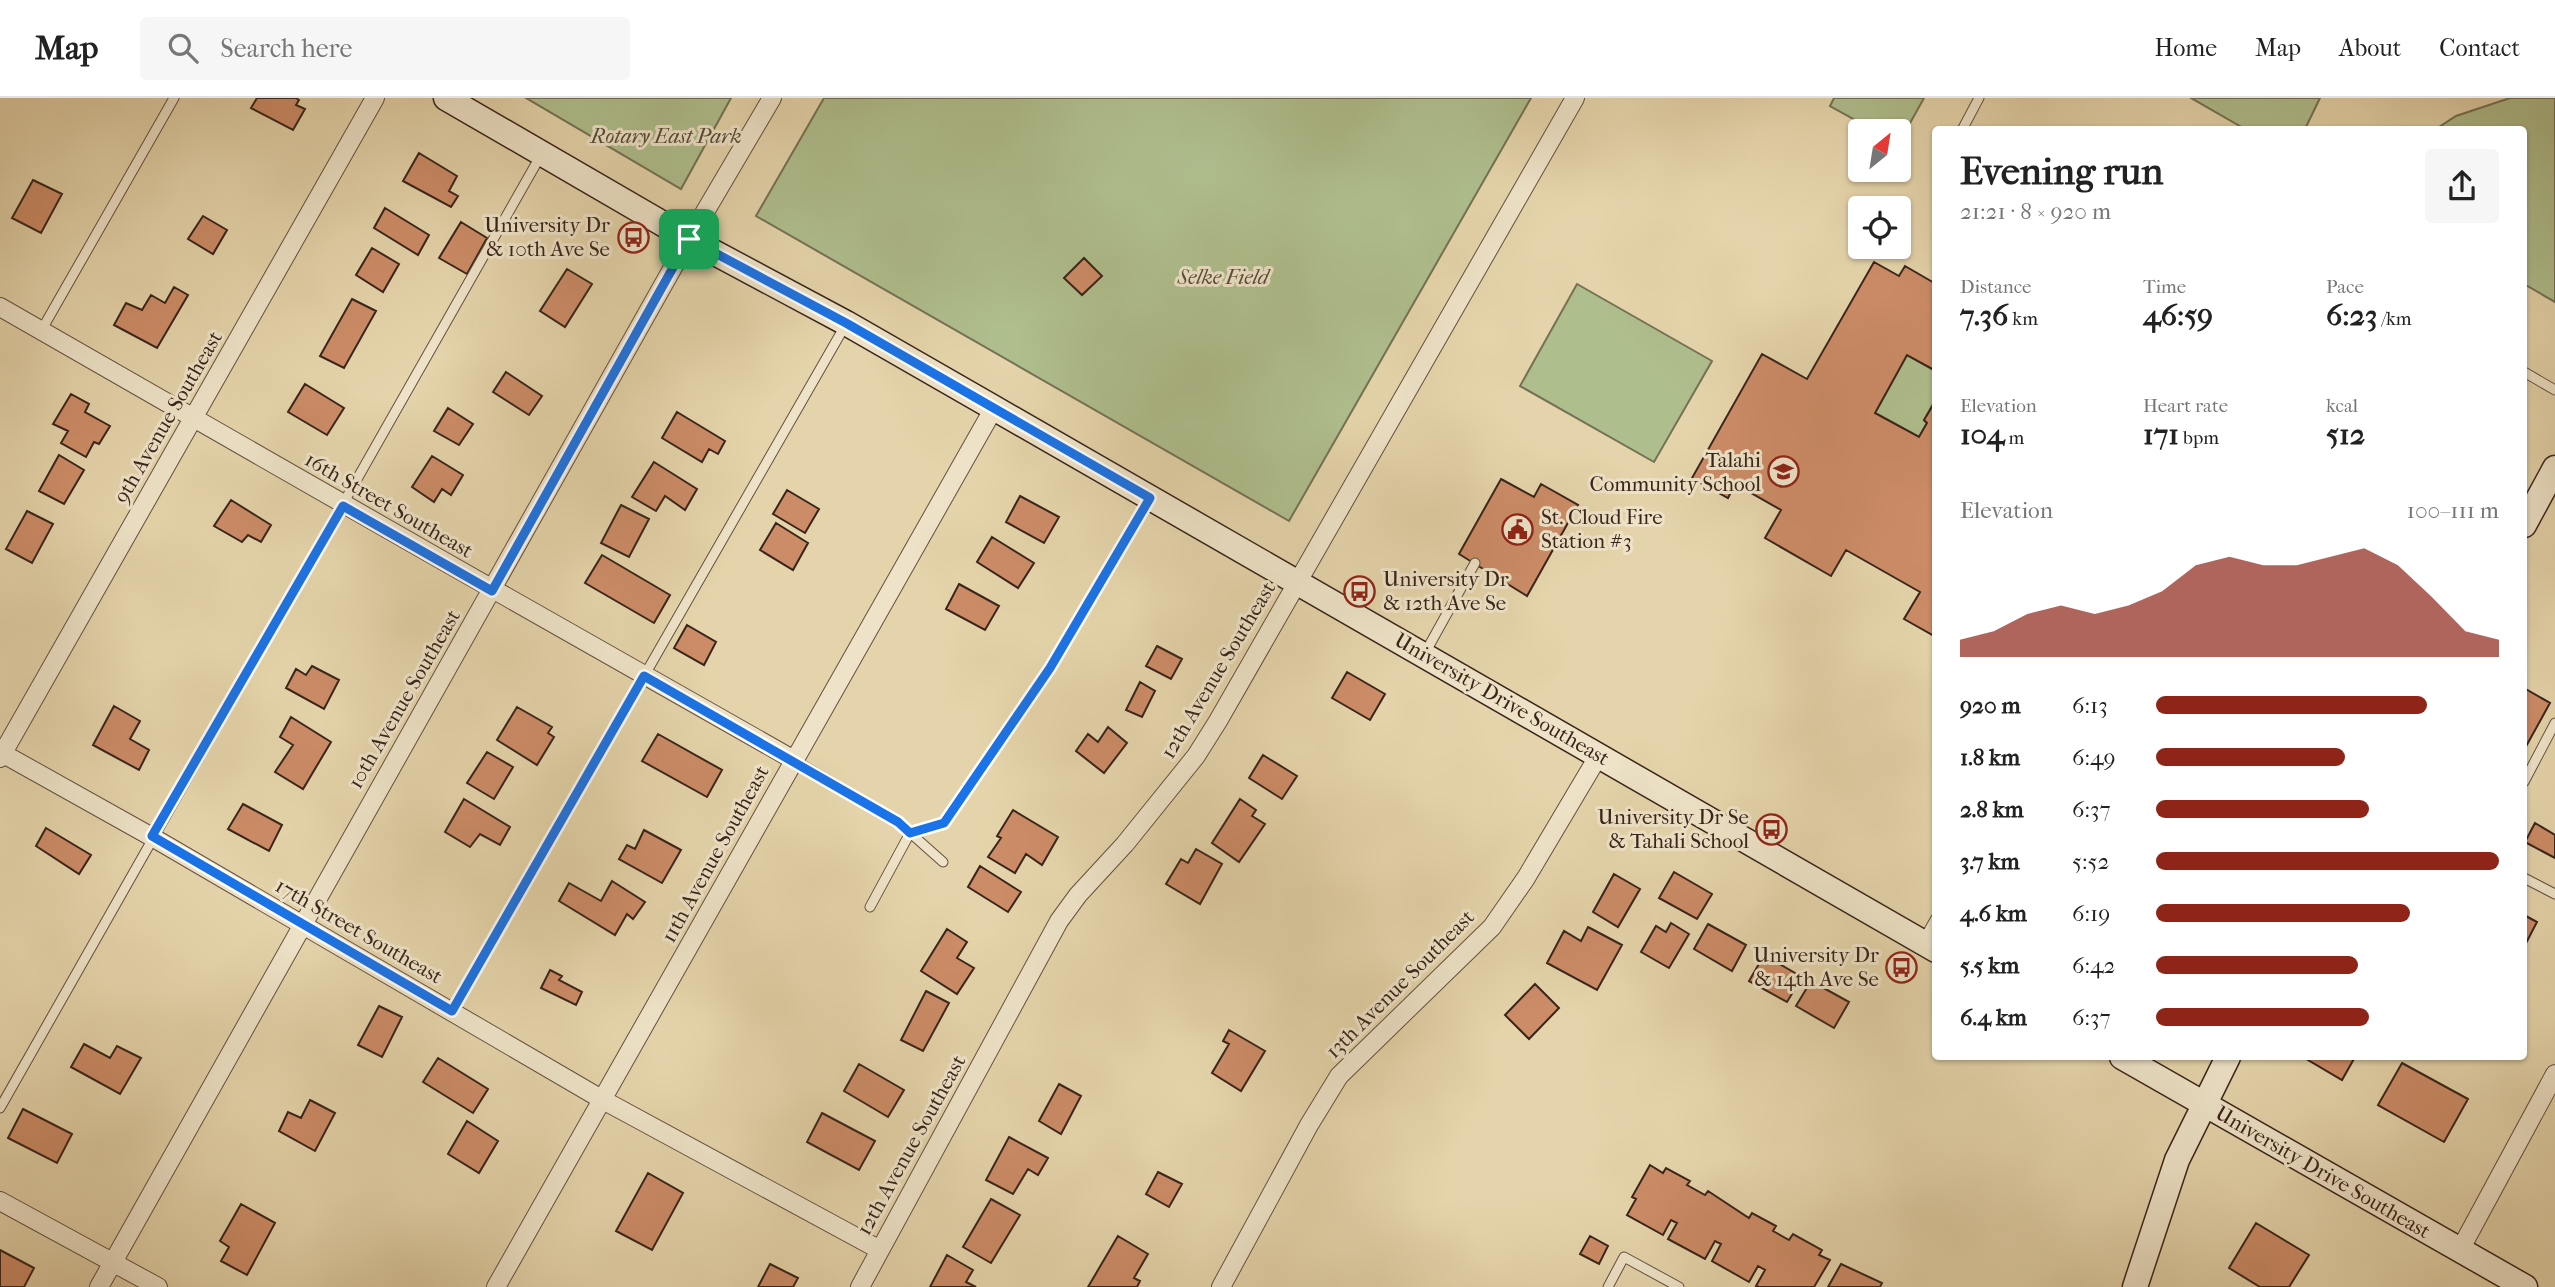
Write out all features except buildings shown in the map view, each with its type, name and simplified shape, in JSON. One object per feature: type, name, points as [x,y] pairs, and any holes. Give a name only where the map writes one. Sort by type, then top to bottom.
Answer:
[{"type":"street","name":"9th Avenue Southeast","points":[[1,754],[374,98]]},
{"type":"street","name":"University Drive Southeast","points":[[446,98],[689,239],[846,323],[1929,946]]},
{"type":"street","name":"10th Avenue Southeast","points":[[99,1287],[689,239],[772,98]]},
{"type":"street","name":"12th Avenue Southeast","points":[[860,1287],[1059,921],[1196,756],[1575,98]]},
{"type":"street","name":"16th Street Southeast","points":[[0,307],[194,416],[343,506],[794,760]]},
{"type":"street","name":"11th Avenue Southeast","points":[[496,1287],[993,408]]},
{"type":"street","points":[[2527,519],[2555,468]]},
{"type":"street","name":"17th Street Southeast","points":[[1,754],[152,836],[603,1100],[880,1250]]},
{"type":"street","name":"13th Avenue Southeast","points":[[1221,1287],[1309,1125],[1339,1076],[1492,927],[1526,878],[1599,755]]},
{"type":"street","name":"University Drive Southeast","points":[[2127,1060],[2525,1287]]},
{"type":"street","points":[[2135,1287],[2177,1160],[2226,1060]]},
{"type":"street","points":[[2460,1250],[2555,1074]]},
{"type":"street","points":[[0,1201],[158,1287]]},
{"type":"lane","points":[[41,331],[174,98]]},
{"type":"lane","points":[[1964,126],[1979,98]]},
{"type":"lane","points":[[0,1108],[542,153]]},
{"type":"lane","points":[[452,1011],[846,323]]},
{"type":"lane","points":[[2527,374],[2555,390]]},
{"type":"lane","points":[[870,908],[910,833],[944,823],[1050,668],[1150,498]]},
{"type":"lane","points":[[1424,655],[1475,563]]},
{"type":"lane","points":[[2527,776],[2555,723]]},
{"type":"lane","points":[[794,760],[898,822],[943,862]]},
{"type":"lane","points":[[2527,879],[2555,894]]},
{"type":"lane","points":[[1608,1287],[1624,1258],[1679,1287]]},
{"type":"green space","name":"Rotary East Park","points":[[526,98],[731,98],[681,189]]},
{"type":"green space","name":"Selke Field","points":[[824,98],[1531,98],[1289,521],[756,216]]},
{"type":"green space","points":[[1834,98],[1924,98],[1911,121],[1911,119],[1853,119],[1830,106]]},
{"type":"green space","points":[[2191,98],[2320,98],[2306,126],[2240,126]]},
{"type":"green space","points":[[2510,98],[2555,98],[2555,302],[2527,286],[2527,126],[2441,126],[2456,116]]},
{"type":"green space","points":[[1577,284],[1712,361],[1654,462],[1520,386]]},
{"type":"green space","points":[[1907,355],[1932,369],[1932,405],[1919,437],[1875,413]]},
{"type":"place","name":"University Dr & 10th Ave Se","points":[[633,237]]},
{"type":"place","name":"Talahi Community School","points":[[1784,472]]},
{"type":"place","name":"St. Cloud Fire Station #3","points":[[1518,529]]},
{"type":"place","name":"University Dr & 12th Ave Se","points":[[1360,591]]},
{"type":"place","name":"University Dr Se & Tahali School","points":[[1772,829]]},
{"type":"place","name":"University Dr & 14th Ave Se","points":[[1902,967]]},
{"type":"route","points":[[689,239],[846,323],[1150,498],[1050,668],[944,823],[910,833],[898,822],[794,760],[644,676],[452,1011],[152,836],[343,506],[492,591],[689,239]]}]
